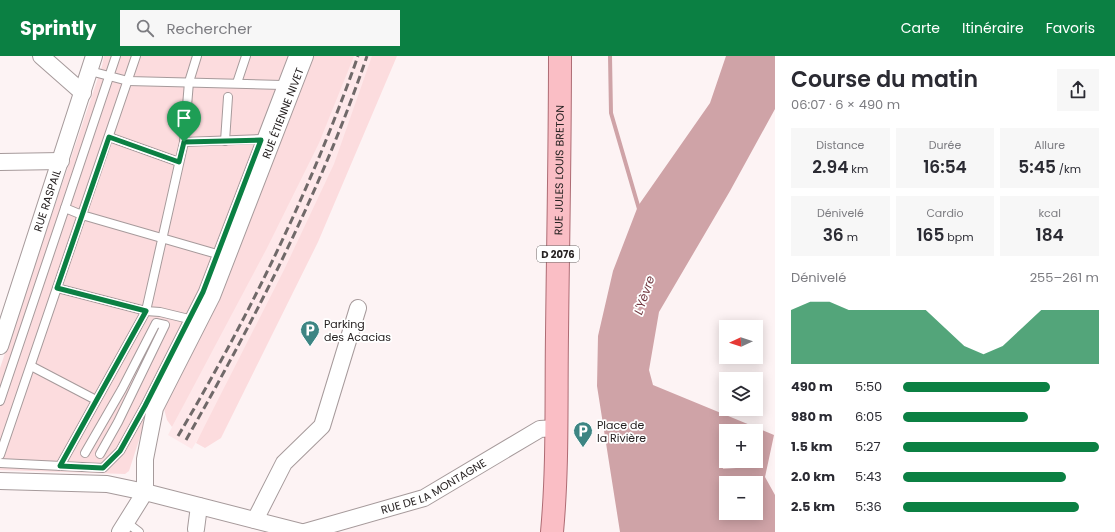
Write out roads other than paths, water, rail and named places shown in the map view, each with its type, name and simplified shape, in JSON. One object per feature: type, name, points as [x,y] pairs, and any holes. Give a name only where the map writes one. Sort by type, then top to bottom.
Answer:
[{"type":"main road","name":"RUE JULES LOUIS BRETON","points":[[556,428],[560,56]]},
{"type":"main road","name":"D 2076","points":[[552,532],[555,488],[556,428]]},
{"type":"street","points":[[41,56],[83,93]]},
{"type":"street","name":"RUE ÉTIENNE NIVET","points":[[145,492],[145,459],[155,408],[212,296],[305,56]]},
{"type":"street","name":"RUE RASPAIL","points":[[0,346],[92,64]]},
{"type":"street","points":[[0,162],[61,161]]},
{"type":"street","points":[[256,520],[284,463],[322,426],[358,308]]},
{"type":"street","name":"RUE DE LA MONTAGNE","points":[[305,532],[424,498],[540,429],[556,428]]},
{"type":"street","points":[[0,481],[106,484],[145,492],[301,532]]},
{"type":"street","points":[[123,527],[145,492]]},
{"type":"street","points":[[196,529],[199,506]]},
{"type":"lane","points":[[0,401],[116,56]]},
{"type":"lane","points":[[0,455],[136,56]]},
{"type":"lane","points":[[64,483],[62,466],[96,400],[146,311],[184,142],[189,82],[197,56]]},
{"type":"lane","points":[[237,83],[246,56]]},
{"type":"lane","points":[[0,464],[103,468],[120,451],[145,406],[203,292],[293,56]]},
{"type":"lane","points":[[92,64],[109,77],[128,81],[282,85]]},
{"type":"lane","points":[[225,141],[228,97]]},
{"type":"lane","points":[[109,137],[179,162]]},
{"type":"lane","points":[[184,142],[261,140]]},
{"type":"lane","points":[[65,208],[82,215],[217,254]]},
{"type":"lane","points":[[57,288],[146,311],[160,312],[189,320]]},
{"type":"lane","points":[[100,454],[118,422],[165,325],[156,323],[146,311]]},
{"type":"lane","points":[[86,453],[122,389],[156,323]]},
{"type":"lane","points":[[31,366],[96,400]]},
{"type":"lane","points":[[123,527],[139,532]]},
{"type":"water","name":"L'Yèvre","points":[[726,56],[775,56],[775,109],[730,191],[659,312],[649,370],[653,385],[719,412],[719,416],[728,416],[747,424],[719,424],[719,468],[763,468],[763,430],[774,435],[765,477],[775,495],[775,532],[620,532],[597,386],[598,336],[613,271],[638,206],[710,103]]},
{"type":"waterway","points":[[610,56],[611,113],[639,209]]},
{"type":"railway","points":[[178,436],[230,344],[277,250],[320,154],[340,106],[358,56]]},
{"type":"railway","points":[[186,440],[212,394],[286,252],[329,156],[367,56]]},
{"type":"place","name":"Parking des Acacias","points":[[310,347]]},
{"type":"place","name":"Place de la Rivière","points":[[583,448]]}]
